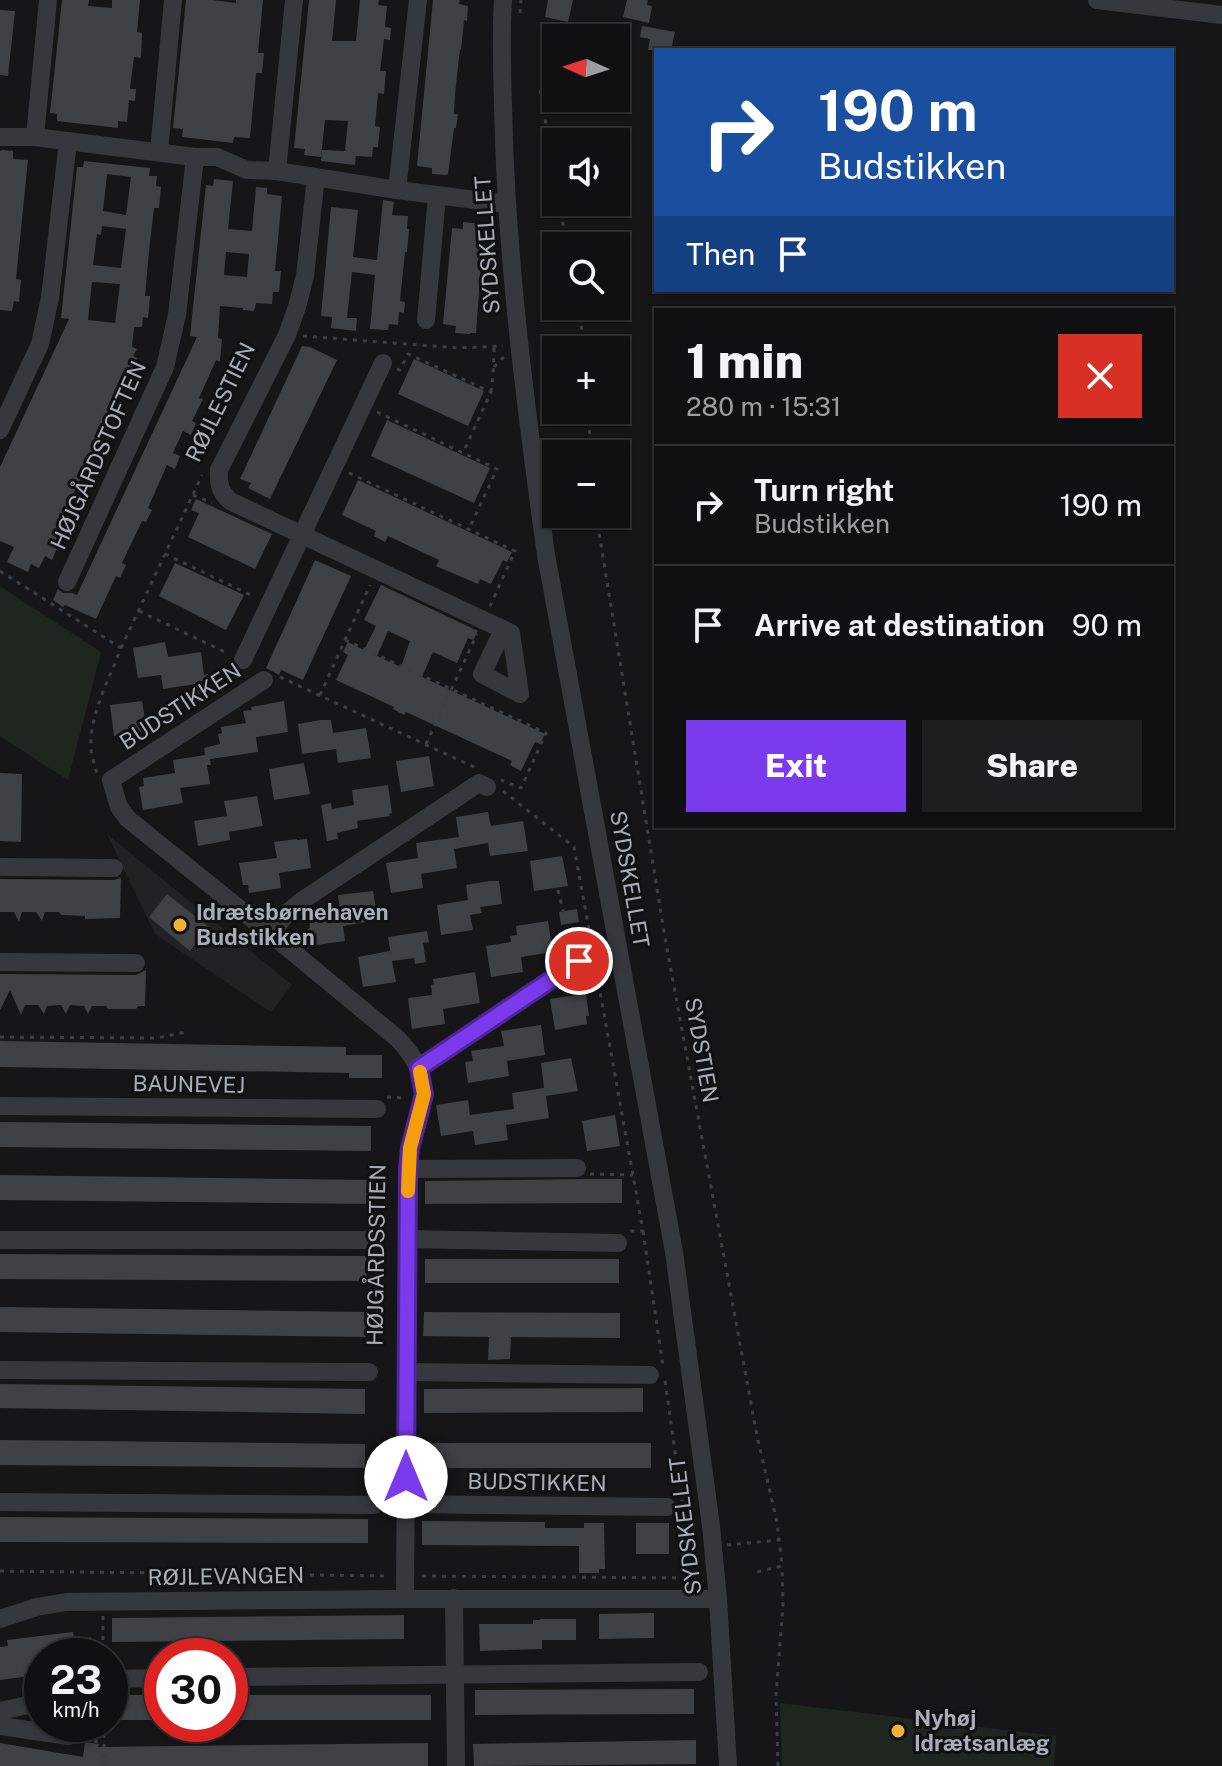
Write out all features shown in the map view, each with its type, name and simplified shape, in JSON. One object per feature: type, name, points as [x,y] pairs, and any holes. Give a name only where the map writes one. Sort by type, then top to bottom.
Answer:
[{"type":"street","points":[[35,137],[48,0]]},
{"type":"street","points":[[159,152],[173,0]]},
{"type":"street","points":[[277,171],[294,0]]},
{"type":"street","points":[[397,190],[418,0]]},
{"type":"street","name":"SYDSKELLET","points":[[503,0],[502,87],[507,204],[530,440],[546,555],[674,1252],[711,1526],[728,1766]]},
{"type":"street","points":[[1097,0],[1188,6],[1222,15]]},
{"type":"street","points":[[0,137],[35,137],[195,157],[217,157],[247,170],[277,171],[507,204]]},
{"type":"street","points":[[0,430],[40,344],[50,298],[68,141]]},
{"type":"street","name":"HØJGÅRDSTOFTEN","points":[[67,582],[165,367],[177,315],[195,157]]},
{"type":"street","points":[[316,177],[305,276],[287,335],[219,470],[221,491],[230,501],[503,630]]},
{"type":"street","points":[[426,320],[437,196]]},
{"type":"street","points":[[243,660],[383,363]]},
{"type":"street","name":"BUDSTIKKEN","points":[[267,676],[111,780],[119,807],[128,819],[398,1039],[419,1068]]},
{"type":"street","points":[[271,934],[287,913],[303,900],[487,780]]},
{"type":"street","points":[[0,867],[114,868]]},
{"type":"street","points":[[405,1599],[408,1169],[410,1148],[424,1094],[419,1068],[579,961]]},
{"type":"street","points":[[0,962],[136,963]]},
{"type":"street","name":"BAUNEVEJ","points":[[0,1106],[377,1109]]},
{"type":"street","points":[[408,1169],[577,1168]]},
{"type":"street","points":[[407,1239],[616,1243]]},
{"type":"street","points":[[0,1240],[372,1240]]},
{"type":"street","points":[[0,1370],[369,1372]]},
{"type":"street","points":[[407,1372],[650,1375]]},
{"type":"street","points":[[0,1502],[374,1505]]},
{"type":"street","name":"BUDSTIKKEN","points":[[406,1504],[667,1507]]},
{"type":"street","points":[[454,1598],[456,1766]]},
{"type":"street","name":"RØJLEVANGEN","points":[[0,1619],[66,1602],[718,1599]]},
{"type":"street","points":[[248,1677],[699,1672]]},
{"type":"street","points":[[0,1711],[24,1706]]},
{"type":"street","points":[[0,1726],[24,1727]]},
{"type":"path","points":[[540,90],[547,128]]},
{"type":"path","name":"RØJLESTIEN","points":[[287,335],[458,348],[503,346]]},
{"type":"path","points":[[463,453],[491,392],[494,347]]},
{"type":"path","points":[[494,367],[509,352]]},
{"type":"path","points":[[383,363],[400,370],[408,354],[491,392]]},
{"type":"path","points":[[363,405],[497,469],[469,529]]},
{"type":"path","name":"RØJLESTIEN","points":[[121,648],[206,467]]},
{"type":"path","points":[[334,467],[515,551],[425,745]]},
{"type":"path","name":"SYDSTIEN","points":[[598,528],[665,938],[757,1436],[777,1522],[783,1605],[776,1695],[778,1766]]},
{"type":"path","points":[[165,554],[270,604]]},
{"type":"path","points":[[0,571],[121,648],[100,702],[92,735],[91,752],[97,776]]},
{"type":"path","points":[[320,696],[376,571]]},
{"type":"path","points":[[139,611],[243,660]]},
{"type":"path","points":[[345,640],[546,733],[521,788],[487,780]]},
{"type":"path","points":[[267,676],[320,696],[425,745],[487,780],[574,847],[643,1231],[618,1232],[616,1243]]},
{"type":"path","points":[[558,890],[567,927]]},
{"type":"path","points":[[579,961],[580,946],[591,940]]},
{"type":"path","points":[[0,1037],[157,1038],[186,1032]]},
{"type":"path","points":[[407,1098],[408,1089]]},
{"type":"path","points":[[577,1168],[585,1174],[633,1175]]},
{"type":"path","points":[[0,1571],[687,1578],[682,1517],[667,1516],[667,1507]]},
{"type":"path","points":[[744,1544],[779,1540]]},
{"type":"path","points":[[757,1572],[782,1566]]},
{"type":"path","points":[[104,1743],[104,1766]]},
{"type":"shaded area","points":[[0,586],[101,652],[68,780],[0,736]]},
{"type":"shaded area","points":[[107,834],[292,985],[271,1012],[155,934]]},
{"type":"shaded area","name":"Nyhøj Idrætsanlæg","points":[[780,1703],[1056,1736],[1054,1766],[782,1766]]},
{"type":"building","points":[[62,0],[89,0],[88,6],[112,8],[112,0],[140,0],[137,32],[142,33],[141,58],[134,57],[130,89],[136,89],[135,101],[129,100],[127,122],[118,121],[118,128],[57,121],[57,114],[50,113]]},
{"type":"building","points":[[186,0],[236,3],[236,0],[263,0],[258,53],[264,53],[262,73],[256,73],[250,138],[234,137],[233,143],[182,137],[183,129],[173,128]]},
{"type":"building","points":[[309,0],[336,0],[332,41],[356,41],[360,0],[379,0],[378,5],[387,6],[385,27],[391,28],[390,40],[384,39],[380,71],[386,71],[384,94],[378,93],[375,126],[380,127],[378,147],[373,147],[372,157],[356,156],[355,165],[321,161],[322,150],[345,151],[348,121],[325,120],[321,157],[304,155],[305,149],[294,148]]},
{"type":"building","points":[[433,0],[460,0],[459,4],[468,6],[455,94],[454,114],[458,114],[446,175],[432,174],[432,168],[417,166]]},
{"type":"building","points":[[548,0],[573,0],[568,22],[545,17]]},
{"type":"building","points":[[627,0],[648,0],[647,5],[652,6],[649,23],[623,17]]},
{"type":"building","points":[[0,10],[15,11],[8,76],[0,75]]},
{"type":"building","points":[[642,26],[675,32],[671,48],[648,50],[650,39],[640,37]]},
{"type":"building","points":[[2,150],[13,151],[13,159],[28,160],[16,279],[21,280],[19,302],[14,301],[12,311],[0,310]]},
{"type":"building","points":[[84,161],[150,168],[149,176],[157,176],[156,186],[161,187],[159,208],[154,208],[149,251],[145,296],[150,296],[148,318],[143,317],[142,327],[134,327],[132,347],[137,349],[133,356],[137,358],[132,369],[136,371],[131,382],[127,380],[105,425],[110,427],[105,437],[101,435],[54,535],[61,538],[52,560],[45,556],[39,568],[31,564],[28,572],[7,562],[14,547],[0,541],[0,467],[69,319],[61,318],[77,167],[83,167]],"holes":[[[107,174],[131,177],[126,215],[103,211]],[[102,226],[126,229],[121,268],[93,265],[97,234],[101,235]],[[92,282],[120,284],[115,323],[88,320]]]},
{"type":"building","points":[[214,179],[233,181],[228,229],[252,231],[256,187],[267,188],[267,194],[282,196],[275,271],[281,271],[279,292],[273,292],[272,304],[256,303],[254,311],[220,306],[220,362],[216,360],[199,398],[203,399],[192,421],[196,423],[191,435],[183,431],[173,453],[180,456],[175,469],[167,465],[148,508],[152,510],[146,522],[142,521],[122,563],[126,565],[120,578],[116,576],[96,619],[53,600],[58,589],[77,595],[197,337],[190,336],[206,185],[213,186]],"holes":[[[226,252],[249,254],[247,277],[224,275]]]},
{"type":"building","points":[[383,200],[394,202],[392,215],[408,216],[400,301],[405,302],[404,313],[399,312],[398,325],[389,324],[388,330],[370,329],[375,275],[352,272],[347,318],[357,318],[356,331],[331,328],[332,317],[321,316],[331,207],[358,210],[353,257],[377,260]]},
{"type":"building","points":[[463,222],[484,224],[476,333],[470,334],[455,333],[456,326],[443,324],[452,228],[463,229]]},
{"type":"building","points":[[302,346],[337,360],[270,499],[248,488],[251,483],[240,479]]},
{"type":"building","points":[[414,359],[484,391],[468,426],[398,394]]},
{"type":"building","points":[[387,420],[490,468],[474,503],[371,456]]},
{"type":"building","points":[[358,480],[512,552],[507,562],[503,560],[491,584],[480,579],[478,584],[436,566],[439,560],[388,536],[385,542],[374,536],[376,531],[342,515]]},
{"type":"building","points":[[196,499],[272,534],[255,569],[188,537],[199,513],[191,510]]},
{"type":"building","points":[[315,560],[351,576],[303,680],[281,670],[279,675],[266,668]]},
{"type":"building","points":[[175,563],[244,595],[226,630],[159,596]]},
{"type":"building","points":[[381,585],[478,631],[473,640],[468,638],[457,663],[433,652],[422,677],[545,734],[540,744],[535,742],[521,771],[510,765],[512,761],[406,712],[404,715],[394,707],[336,680],[348,655],[343,652],[348,642],[364,650],[376,626],[364,620]],"holes":[[[388,631],[410,641],[401,667],[377,656]]]},
{"type":"building","points":[[165,642],[168,657],[201,652],[204,675],[208,674],[211,694],[198,696],[196,684],[163,689],[161,675],[138,678],[133,648]]},
{"type":"building","points":[[142,701],[147,731],[114,736],[110,705]]},
{"type":"building","points":[[284,701],[288,732],[256,737],[258,752],[210,759],[211,765],[207,765],[210,784],[180,788],[183,803],[143,810],[139,787],[144,786],[143,778],[175,773],[173,760],[205,755],[204,748],[220,744],[218,734],[222,733],[221,727],[246,723],[243,711]]},
{"type":"building","points":[[331,720],[333,733],[366,728],[371,758],[338,763],[336,749],[302,754],[298,724]]},
{"type":"building","points":[[429,756],[434,786],[401,792],[396,761]]},
{"type":"building","points":[[304,763],[310,794],[274,800],[269,769]]},
{"type":"building","points":[[0,773],[22,774],[21,842],[0,841]]},
{"type":"building","points":[[388,785],[390,816],[357,821],[358,828],[337,833],[338,839],[327,841],[321,805],[331,803],[332,809],[354,805],[352,790]]},
{"type":"building","points":[[257,796],[263,826],[229,832],[230,840],[198,846],[194,821],[227,816],[224,801]]},
{"type":"building","points":[[488,812],[491,826],[523,821],[528,851],[490,856],[488,843],[454,849],[457,868],[421,874],[423,888],[391,893],[386,863],[418,858],[416,843],[459,837],[456,817]]},
{"type":"building","points":[[307,839],[311,868],[279,873],[281,888],[249,893],[248,885],[243,885],[239,863],[277,858],[274,842]]},
{"type":"building","points":[[562,856],[568,886],[534,891],[530,861]]},
{"type":"building","points":[[121,878],[120,918],[85,919],[85,916],[45,912],[42,921],[36,912],[22,912],[19,922],[14,912],[0,912],[0,879]]},
{"type":"building","points":[[499,881],[502,904],[480,907],[482,913],[470,915],[473,930],[441,935],[437,905],[468,900],[466,885]]},
{"type":"building","points":[[373,891],[378,920],[343,926],[345,941],[310,946],[308,949],[298,941],[310,927],[308,915],[340,910],[338,895]]},
{"type":"building","points":[[167,894],[209,927],[190,951],[149,917]]},
{"type":"building","points":[[577,909],[579,922],[561,925],[559,912]]},
{"type":"building","points":[[548,921],[553,952],[521,957],[523,972],[491,977],[486,946],[511,942],[510,936],[517,935],[516,926]]},
{"type":"building","points":[[427,931],[429,942],[423,943],[426,962],[415,964],[414,958],[392,961],[396,982],[363,987],[358,957],[390,951],[391,955],[388,937]]},
{"type":"building","points":[[146,970],[145,1006],[136,1009],[92,1006],[88,1014],[84,1006],[70,1005],[66,1014],[61,1005],[47,1006],[44,1014],[38,1005],[25,1005],[21,1015],[10,990],[0,1010],[0,974],[136,975]]},
{"type":"building","points":[[475,972],[480,1003],[443,1009],[445,1024],[412,1029],[408,998],[432,995],[433,979]]},
{"type":"building","points":[[586,994],[587,1024],[555,1030],[550,999]]},
{"type":"building","points":[[541,1025],[545,1055],[507,1061],[509,1076],[468,1083],[465,1062],[473,1061],[471,1051],[504,1046],[501,1031]]},
{"type":"building","points":[[0,1041],[346,1047],[346,1055],[382,1055],[382,1078],[349,1078],[349,1073],[0,1067]]},
{"type":"building","points":[[571,1058],[578,1091],[546,1096],[549,1118],[506,1125],[508,1140],[475,1145],[473,1131],[441,1136],[436,1105],[468,1100],[470,1115],[514,1109],[512,1093],[544,1088],[541,1063]]},
{"type":"building","points":[[615,1115],[620,1146],[587,1151],[582,1121]]},
{"type":"building","points":[[0,1122],[371,1126],[371,1151],[0,1147]]},
{"type":"building","points":[[0,1175],[371,1180],[371,1204],[0,1200]]},
{"type":"building","points":[[622,1179],[622,1203],[425,1204],[425,1181]]},
{"type":"building","points":[[0,1254],[367,1256],[366,1281],[0,1279]]},
{"type":"building","points":[[425,1259],[619,1259],[619,1283],[425,1283]]},
{"type":"building","points":[[0,1307],[366,1312],[366,1337],[0,1332]]},
{"type":"building","points":[[424,1312],[620,1313],[620,1338],[511,1337],[510,1359],[488,1360],[489,1337],[423,1336]]},
{"type":"building","points":[[0,1384],[365,1389],[365,1414],[0,1408]]},
{"type":"building","points":[[643,1388],[643,1412],[424,1413],[424,1389]]},
{"type":"building","points":[[0,1440],[365,1444],[365,1468],[0,1465]]},
{"type":"building","points":[[423,1443],[651,1443],[651,1468],[423,1468]]},
{"type":"building","points":[[0,1517],[368,1519],[368,1543],[0,1542]]},
{"type":"building","points":[[422,1521],[545,1522],[545,1528],[584,1528],[584,1523],[604,1523],[605,1569],[599,1569],[599,1573],[579,1573],[579,1546],[422,1545]]},
{"type":"building","points":[[636,1523],[669,1523],[669,1554],[636,1554]]},
{"type":"building","points":[[654,1613],[654,1638],[599,1639],[599,1614]]},
{"type":"building","points":[[404,1615],[404,1639],[144,1638],[144,1642],[128,1642],[128,1638],[112,1638],[112,1618]]},
{"type":"building","points":[[576,1619],[576,1640],[542,1640],[542,1649],[480,1651],[479,1624],[533,1624],[533,1620]]},
{"type":"building","points":[[73,1632],[74,1638],[24,1638],[24,1677],[0,1680],[0,1647],[8,1646],[7,1640]]},
{"type":"building","points":[[694,1689],[694,1714],[475,1715],[475,1690]]},
{"type":"building","points":[[128,1695],[144,1695],[144,1720],[128,1720]]},
{"type":"building","points":[[248,1695],[431,1695],[431,1720],[248,1720]]},
{"type":"building","points":[[696,1740],[696,1764],[474,1766],[473,1744]]},
{"type":"building","points":[[85,1742],[99,1744],[98,1747],[428,1743],[428,1766],[0,1766],[0,1743],[83,1757]]},
{"type":"slow traffic","points":[[408,1191],[410,1148],[423,1104],[424,1086],[420,1072]]},
{"type":"place","name":"Idrætsbørnehaven Budstikken","points":[[180,925]]},
{"type":"place","name":"Nyhøj Idrætsanlæg","points":[[898,1731]]},
{"type":"route","points":[[406,1477],[408,1169],[410,1148],[423,1104],[424,1086],[419,1068],[579,961]]}]
